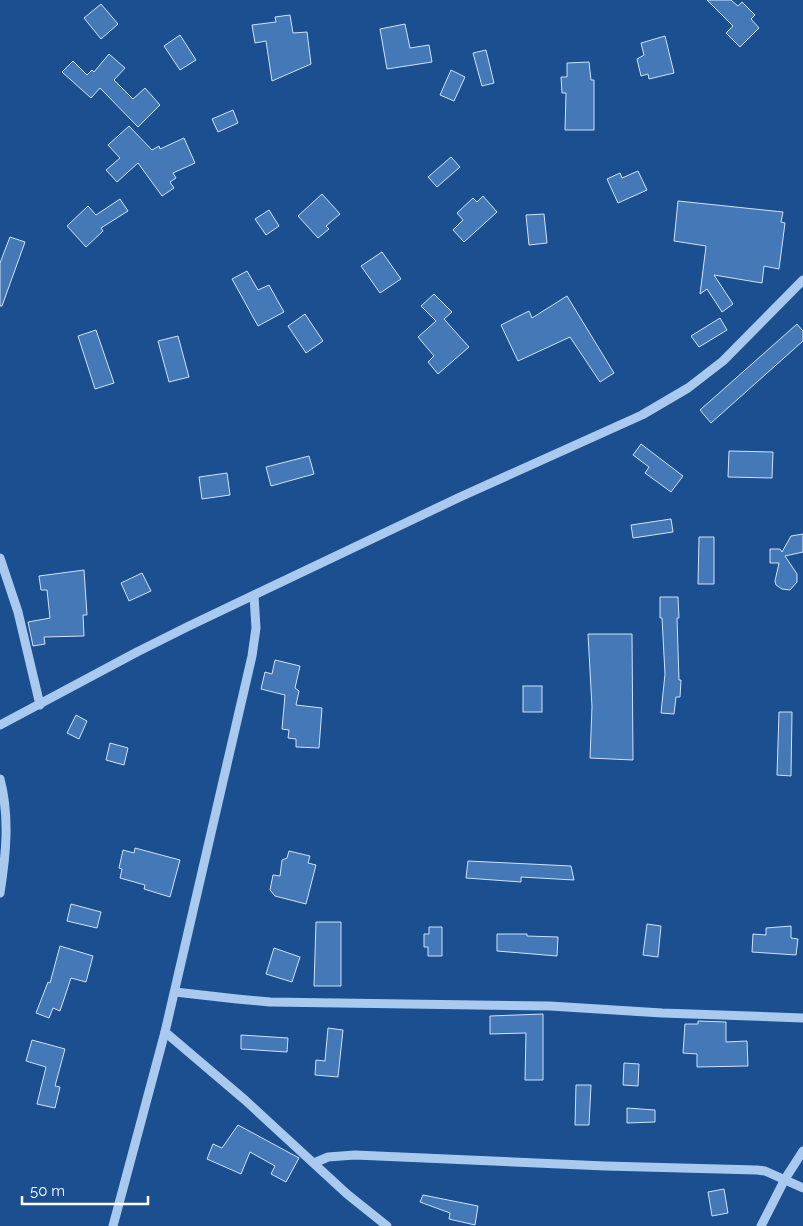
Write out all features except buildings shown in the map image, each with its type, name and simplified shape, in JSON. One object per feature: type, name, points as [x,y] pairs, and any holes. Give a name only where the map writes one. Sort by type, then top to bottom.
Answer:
[{"type":"street","points":[[0,725],[136,652],[444,505],[642,415],[688,388],[723,361],[803,280]]},
{"type":"street","points":[[0,558],[18,612],[40,705]]},
{"type":"street","points":[[113,1226],[175,992],[192,910],[252,656],[256,628],[254,596]]},
{"type":"street","points":[[0,779],[6,813],[0,893]]},
{"type":"street","points":[[175,992],[270,1002],[550,1006],[662,1013],[803,1018]]},
{"type":"street","points":[[164,1032],[246,1100],[347,1194],[387,1226]]},
{"type":"street","points":[[761,1226],[785,1179],[803,1150]]},
{"type":"street","points":[[314,1163],[328,1157],[355,1155],[757,1170],[765,1171],[803,1188]]}]
